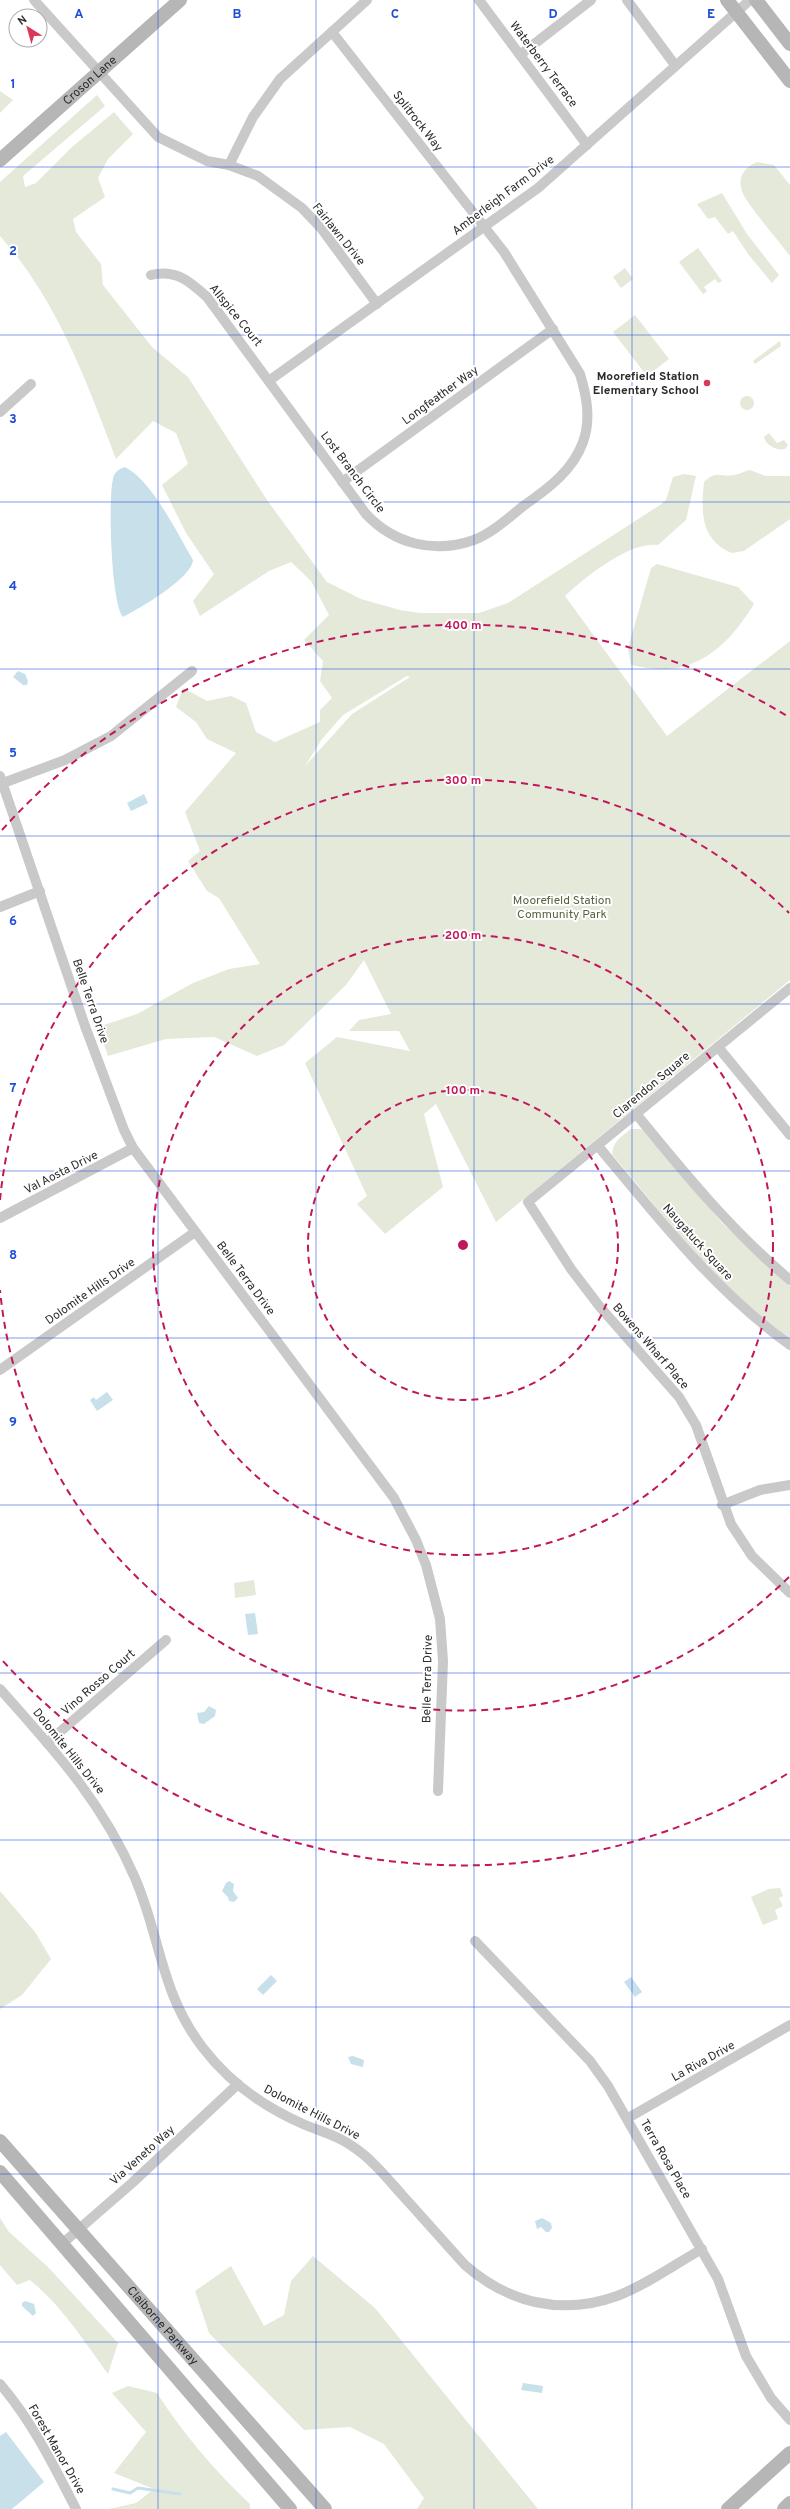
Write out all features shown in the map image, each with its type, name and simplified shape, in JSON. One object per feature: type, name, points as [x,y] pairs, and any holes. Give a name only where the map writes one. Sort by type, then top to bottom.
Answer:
[{"type":"main road","name":"Croson Lane","points":[[0,160],[180,0]]},
{"type":"main road","points":[[727,0],[790,81]]},
{"type":"main road","points":[[756,0],[790,44]]},
{"type":"main road","name":"Claiborne Parkway","points":[[0,2141],[325,2509]]},
{"type":"main road","name":"Claiborne Parkway","points":[[0,2172],[63,2243],[290,2509]]},
{"type":"main road","points":[[728,2509],[790,2453]]},
{"type":"main road","points":[[784,2509],[790,2503]]},
{"type":"street","name":"Fairlawn Drive","points":[[34,0],[98,73],[158,137],[208,161],[229,165],[258,176],[302,208],[321,228],[377,304]]},
{"type":"street","points":[[229,165],[266,95],[280,79],[367,0]]},
{"type":"street","name":"Waterberry Terrace","points":[[479,0],[587,145]]},
{"type":"street","points":[[520,55],[591,0]]},
{"type":"street","points":[[627,0],[675,65]]},
{"type":"street","name":"Amberleigh Farm Drive","points":[[270,380],[538,188],[750,0]]},
{"type":"street","name":"Splitrock Way","points":[[332,32],[484,226]]},
{"type":"street","name":"Lost Branch Circle","points":[[270,380],[342,482],[374,522],[401,540],[427,546],[451,546],[474,540],[491,530],[552,485],[574,460],[583,443],[588,415],[585,391],[580,374],[504,252],[484,226]]},
{"type":"street","name":"Allspice Court","points":[[151,275],[163,272],[180,275],[207,296],[270,380]]},
{"type":"street","name":"Longfeather Way","points":[[342,482],[553,329]]},
{"type":"street","points":[[0,412],[31,384]]},
{"type":"street","points":[[1,779],[65,760],[111,736],[192,671]]},
{"type":"street","name":"Belle Terra Drive","points":[[1,779],[85,1026],[124,1130],[133,1148],[394,1498],[416,1540],[426,1565],[440,1619],[443,1661],[438,1791]]},
{"type":"street","points":[[0,907],[40,891]]},
{"type":"street","name":"Clarendon Square","points":[[528,1202],[790,988]]},
{"type":"street","points":[[718,1047],[790,1135]]},
{"type":"street","points":[[637,1114],[715,1209],[755,1250],[790,1280]]},
{"type":"street","name":"Naugatuck Square","points":[[598,1146],[695,1261],[741,1306],[790,1345]]},
{"type":"street","name":"Val Aosta Drive","points":[[0,1218],[133,1148]]},
{"type":"street","name":"Bowens Wharf Place","points":[[528,1202],[591,1294],[632,1344],[668,1382],[689,1411],[696,1425],[722,1505],[731,1524],[749,1552],[790,1593]]},
{"type":"street","name":"Dolomite Hills Drive","points":[[0,1370],[195,1232]]},
{"type":"street","points":[[722,1505],[760,1490],[790,1485]]},
{"type":"street","name":"Vino Rosso Court","points":[[47,1743],[166,1640]]},
{"type":"street","name":"Dolomite Hills Drive","points":[[0,1688],[90,1794],[124,1852],[147,1912],[169,1990],[180,2013],[203,2048],[238,2084],[281,2113],[333,2135],[367,2157],[465,2265],[494,2288],[512,2296],[550,2305],[567,2306],[601,2301],[634,2288],[702,2249]]},
{"type":"street","name":"Terra Rosa Place","points":[[475,1941],[590,2062],[608,2086],[628,2118],[718,2279],[746,2356],[772,2398],[790,2420]]},
{"type":"street","name":"La Riva Drive","points":[[628,2118],[790,2025]]},
{"type":"street","name":"Via Veneto Way","points":[[63,2243],[132,2183],[238,2084]]},
{"type":"street","name":"Forest Manor Drive","points":[[0,2384],[37,2437],[76,2509]]},
{"type":"green space","points":[[0,91],[13,100],[0,113]]},
{"type":"green space","name":"Moorefield Station Community Park","points":[[97,95],[105,106],[23,176],[25,187],[36,183],[72,147],[114,112],[133,134],[108,159],[98,178],[105,197],[73,219],[76,232],[101,264],[103,285],[152,347],[188,377],[267,500],[327,582],[361,599],[400,610],[420,613],[479,613],[508,603],[660,505],[666,500],[673,477],[684,474],[696,476],[686,520],[658,545],[634,549],[608,562],[565,596],[667,736],[790,641],[790,980],[496,1222],[436,1104],[424,1114],[443,1187],[385,1234],[357,1204],[367,1196],[305,1063],[337,1037],[410,1051],[399,1031],[349,1031],[359,1020],[391,1014],[364,960],[346,985],[284,1045],[257,1056],[214,1037],[166,1039],[108,1056],[98,1027],[137,1014],[193,983],[229,969],[260,964],[219,898],[207,891],[188,861],[200,851],[185,812],[236,753],[207,739],[196,722],[176,707],[183,688],[207,701],[231,696],[246,703],[256,732],[275,742],[320,722],[320,710],[332,698],[320,681],[323,661],[304,640],[329,615],[311,581],[291,562],[269,571],[200,616],[193,601],[214,574],[186,533],[162,485],[188,464],[176,433],[153,421],[116,459],[81,371],[54,314],[20,261],[0,236],[0,182]],"holes":[[[407,676],[410,677],[352,714],[305,766],[322,739],[343,715]]]},
{"type":"green space","points":[[757,162],[774,165],[790,185],[790,256],[756,214],[742,191],[741,177],[743,173]]},
{"type":"green space","points":[[722,193],[747,234],[779,275],[772,283],[748,254],[733,231],[728,234],[715,217],[708,219],[697,204]]},
{"type":"green space","points":[[698,248],[722,281],[718,283],[715,279],[704,287],[707,291],[703,294],[679,262]]},
{"type":"green space","points":[[625,268],[633,279],[621,288],[613,277]]},
{"type":"green space","points":[[635,315],[669,359],[647,376],[613,332]]},
{"type":"green space","points":[[780,341],[781,346],[755,364],[753,361]]},
{"type":"green space","points":[[747,396],[752,398],[754,403],[752,408],[747,410],[742,408],[740,403],[742,398]]},
{"type":"green space","points":[[769,433],[777,443],[784,440],[788,445],[785,449],[775,448],[767,443],[764,437]]},
{"type":"green space","points":[[750,470],[765,476],[790,476],[790,519],[744,551],[732,553],[721,547],[708,532],[703,514],[704,482],[712,476],[730,476]]},
{"type":"green space","points":[[657,564],[738,587],[754,604],[729,638],[707,656],[682,667],[658,669],[631,665],[628,648],[651,568]]},
{"type":"green space","points":[[631,1129],[640,1129],[645,1131],[722,1223],[790,1286],[790,1340],[734,1294],[690,1248],[612,1154],[616,1142]]},
{"type":"green space","points":[[254,1580],[256,1595],[235,1598],[234,1583]]},
{"type":"green space","points":[[780,1888],[783,1896],[779,1898],[783,1906],[775,1910],[778,1919],[763,1925],[751,1897],[769,1889]]},
{"type":"green space","points":[[0,1891],[35,1932],[51,1959],[22,1995],[0,2009]]},
{"type":"green space","points":[[0,2218],[9,2232],[48,2267],[118,2343],[108,2374],[72,2324],[42,2290],[30,2280],[17,2285],[0,2265]]},
{"type":"green space","points":[[313,2256],[375,2308],[538,2509],[417,2509],[424,2498],[384,2444],[350,2427],[304,2430],[209,2333],[195,2291],[231,2266],[264,2326],[284,2315],[291,2281]]},
{"type":"green space","points":[[128,2386],[157,2393],[200,2452],[250,2504],[250,2509],[109,2509],[136,2503],[154,2489],[114,2473],[146,2432],[112,2393]]},
{"type":"water","points":[[125,467],[135,474],[155,496],[193,560],[184,575],[175,584],[141,607],[123,617],[119,608],[113,573],[111,507],[114,474]]},
{"type":"water","points":[[18,671],[25,674],[28,681],[27,685],[23,685],[13,677]]},
{"type":"water","points":[[144,794],[148,803],[131,811],[127,803]]},
{"type":"water","points":[[107,1392],[113,1400],[97,1411],[90,1400],[94,1397],[96,1400]]},
{"type":"water","points":[[255,1613],[258,1634],[248,1635],[245,1614]]},
{"type":"water","points":[[209,1706],[216,1710],[215,1716],[204,1724],[199,1723],[197,1713],[204,1712]]},
{"type":"water","points":[[229,1881],[234,1884],[233,1891],[238,1898],[234,1902],[229,1901],[228,1897],[222,1891],[226,1883]]},
{"type":"water","points":[[271,1975],[277,1981],[263,1995],[257,1989]]},
{"type":"water","points":[[631,1977],[642,1992],[635,1997],[624,1982]]},
{"type":"water","points":[[353,2056],[364,2060],[363,2067],[351,2064],[348,2057]]},
{"type":"water","points":[[542,2218],[551,2223],[552,2228],[549,2232],[546,2232],[541,2227],[537,2229],[535,2221]]},
{"type":"water","points":[[25,2301],[34,2304],[36,2313],[33,2316],[22,2306],[22,2303]]},
{"type":"water","points":[[523,2383],[543,2386],[542,2393],[521,2390]]},
{"type":"water","points":[[6,2432],[44,2482],[12,2509],[0,2509],[0,2436]]},
{"type":"waterway","points":[[113,2489],[130,2493],[138,2488],[180,2494]]},
{"type":"place","name":"Moorefield Station Elementary School","points":[[707,383]]}]
